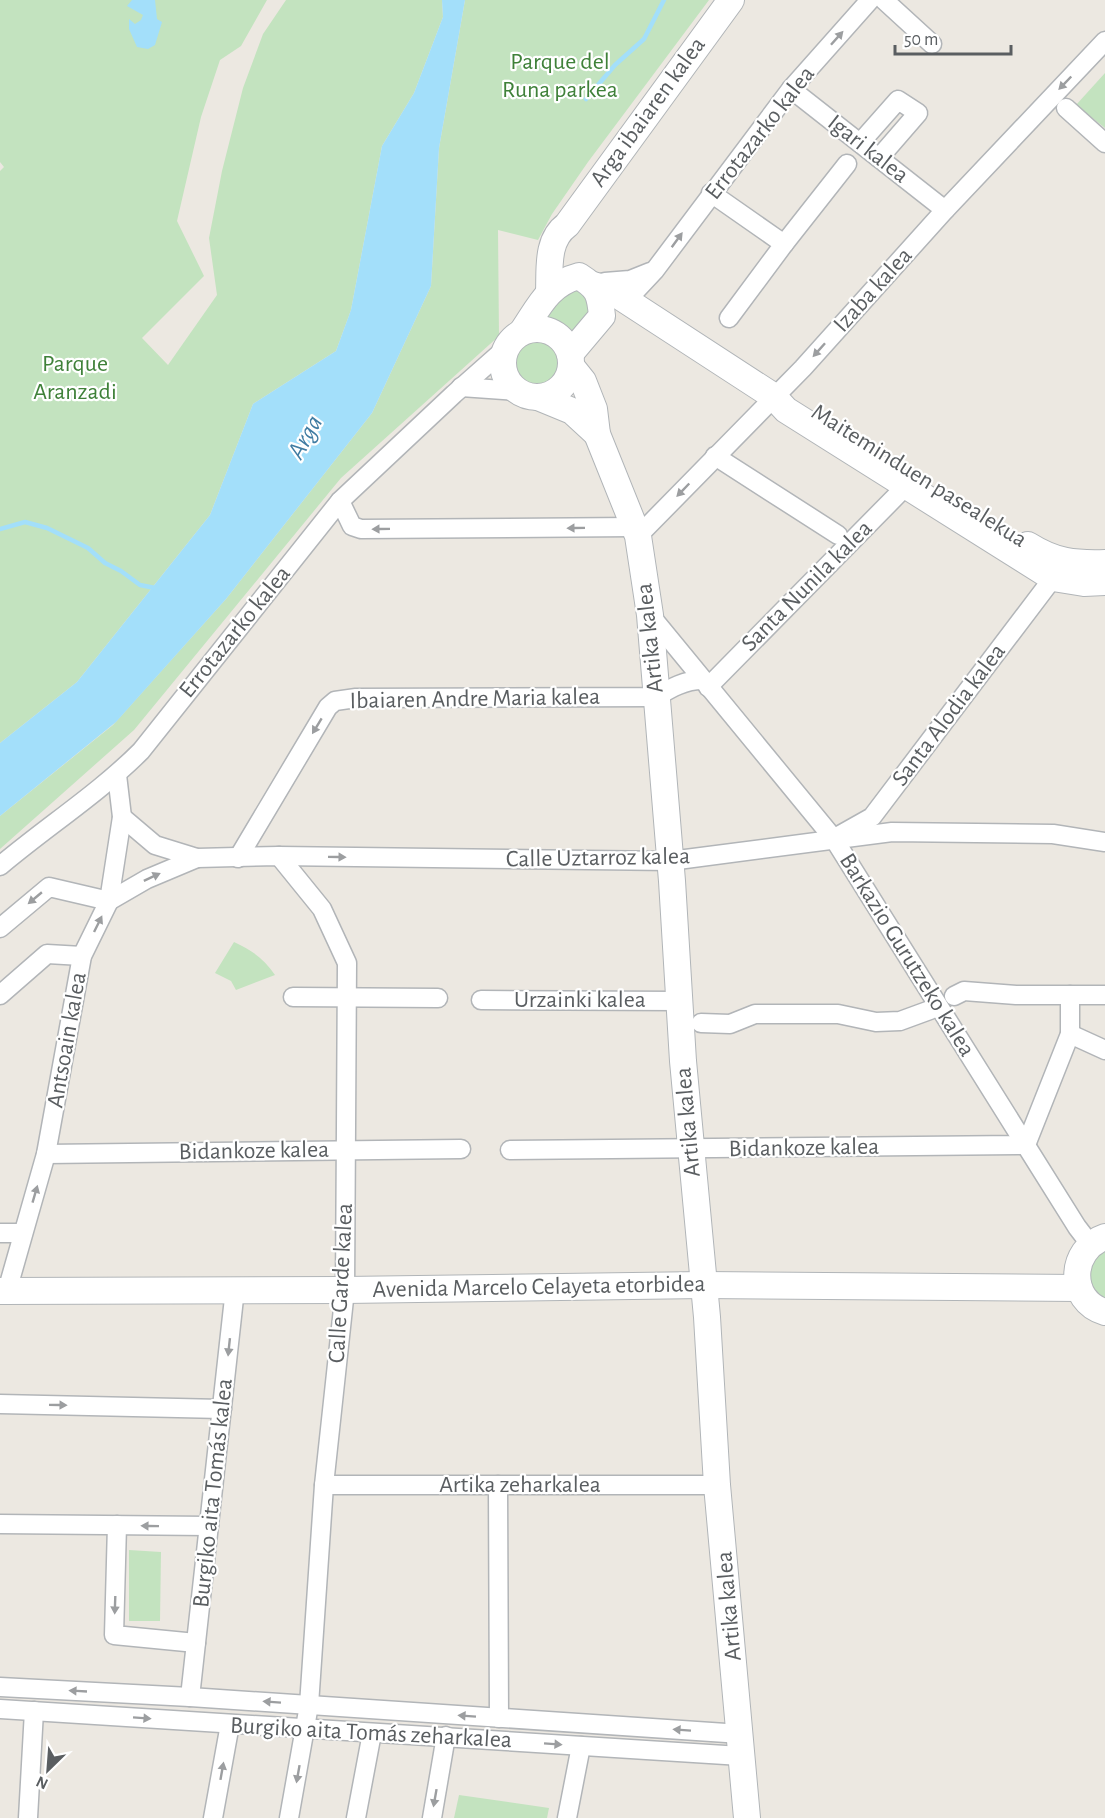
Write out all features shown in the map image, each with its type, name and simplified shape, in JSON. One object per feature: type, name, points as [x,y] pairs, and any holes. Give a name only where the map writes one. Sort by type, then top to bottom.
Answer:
[{"type":"street","name":"Arga ibaiaren kalea","points":[[549,292],[550,250],[558,231],[567,225],[731,0]]},
{"type":"street","name":"Errotazarko kalea","points":[[570,360],[602,316],[626,301],[655,270],[791,89],[870,0]]},
{"type":"street","points":[[884,0],[932,44]]},
{"type":"street","name":"Izaba kalea","points":[[636,531],[803,368],[945,210],[1105,41]]},
{"type":"street","name":"Igari kalea","points":[[791,89],[945,210]]},
{"type":"street","points":[[860,143],[898,99],[918,113],[879,158]]},
{"type":"street","points":[[1066,108],[1105,143]]},
{"type":"street","points":[[729,318],[848,164]]},
{"type":"street","points":[[711,193],[784,244]]},
{"type":"street","points":[[567,225],[567,246],[571,261],[600,298],[602,316]]},
{"type":"street","name":"Errotazarko kalea","points":[[0,866],[33,838],[117,775],[141,752],[340,501],[514,340],[549,292],[564,280],[605,282],[630,280],[655,270]]},
{"type":"street","name":"Maiteminduen pasealekua","points":[[586,281],[610,290],[773,396],[786,410],[907,485],[1059,570]]},
{"type":"street","points":[[461,387],[528,394],[550,394],[560,388],[567,378],[570,360],[565,344],[557,335],[546,330],[534,329],[514,340],[503,360],[504,372],[509,383],[528,394]]},
{"type":"street","name":"Artika kalea","points":[[570,360],[583,381],[594,410],[597,434],[636,531],[650,615],[690,1149],[707,1317],[717,1485],[747,1818]]},
{"type":"street","name":"Artika kalea","points":[[528,394],[572,411],[597,434]]},
{"type":"street","name":"Maiteminduen pasealekua","points":[[773,396],[796,398],[1040,553],[1059,570]]},
{"type":"street","points":[[715,456],[838,535]]},
{"type":"street","name":"Santa Nunila kalea","points":[[705,684],[907,485]]},
{"type":"street","points":[[340,501],[352,526],[361,529],[636,531]]},
{"type":"street","points":[[1059,570],[1105,563]]},
{"type":"street","points":[[1059,570],[1084,583],[1105,582]]},
{"type":"street","name":"Santa Alodia kalea","points":[[834,839],[872,817],[1059,570]]},
{"type":"street","name":"Barkazio Gurutzeko kalea","points":[[650,615],[834,839],[1077,1227],[1098,1241]]},
{"type":"street","points":[[656,697],[690,680],[705,684]]},
{"type":"street","name":"Ibaiaren Andre Maria kalea","points":[[238,858],[328,707],[335,701],[356,698],[656,697]]},
{"type":"street","name":"Antsoain kalea","points":[[2,1296],[46,1154],[82,956],[109,901],[123,817],[117,775]]},
{"type":"street","name":"Calle Uztarroz kalea","points":[[123,817],[155,845],[197,858],[279,856],[670,861],[892,832],[1053,834],[1105,842]]},
{"type":"street","name":"Calle Garde kalea","points":[[279,856],[322,909],[347,963],[345,1290],[324,1485],[309,1705],[289,1818]]},
{"type":"street","name":"Calle Uztarroz kalea","points":[[109,901],[147,879],[197,858]]},
{"type":"street","points":[[0,928],[49,887],[109,901]]},
{"type":"street","points":[[0,995],[47,954],[82,956]]},
{"type":"street","points":[[954,996],[964,991],[1016,995],[1105,995]]},
{"type":"street","points":[[1026,1145],[1070,1034],[1071,995]]},
{"type":"street","points":[[293,997],[438,998]]},
{"type":"street","name":"Urzainki kalea","points":[[481,1000],[679,1000]]},
{"type":"street","points":[[700,1023],[730,1024],[755,1014],[838,1014],[876,1022],[900,1021],[930,1010]]},
{"type":"street","points":[[1070,1034],[1105,1050]]},
{"type":"street","name":"Bidankoze kalea","points":[[510,1150],[1026,1145]]},
{"type":"street","name":"Bidankoze kalea","points":[[46,1154],[461,1149]]},
{"type":"street","points":[[0,1233],[23,1233]]},
{"type":"street","points":[[1098,1241],[1082,1254],[1076,1276],[1079,1288],[1087,1301],[1105,1312]]},
{"type":"street","name":"Avenida Marcelo Celayeta etorbidea","points":[[2,1296],[235,1288],[345,1290],[703,1285],[1079,1288]]},
{"type":"street","name":"Burgiko aita Tomás kalea","points":[[190,1696],[235,1288]]},
{"type":"street","points":[[0,1404],[222,1409]]},
{"type":"street","name":"Artika zeharkalea","points":[[324,1485],[717,1485]]},
{"type":"street","points":[[498,1485],[499,1718]]},
{"type":"street","points":[[0,1524],[209,1526]]},
{"type":"street","points":[[117,1525],[114,1635],[196,1644]]},
{"type":"street","name":"Burgiko aita Tomás zeharkalea","points":[[0,1687],[190,1696],[499,1718],[741,1745]]},
{"type":"street","name":"Burgiko aita Tomás zeharkalea","points":[[0,1709],[581,1746],[741,1745]]},
{"type":"street","points":[[28,1818],[34,1711]]},
{"type":"street","points":[[213,1818],[230,1724]]},
{"type":"street","points":[[356,1818],[372,1733]]},
{"type":"street","points":[[432,1818],[446,1736]]},
{"type":"street","points":[[567,1818],[581,1746]]},
{"type":"green space","name":"Parque Aranzadi","points":[[0,0],[267,0],[241,46],[220,60],[201,117],[177,221],[204,276],[142,338],[168,365],[217,295],[209,238],[222,171],[243,88],[263,34],[286,0],[442,0],[443,17],[414,93],[382,146],[351,310],[336,351],[253,404],[210,515],[77,682],[0,743],[0,171],[4,167],[0,162]]},
{"type":"green space","name":"Parque del Runa parkea","points":[[465,0],[709,0],[588,162],[552,214],[538,240],[498,230],[499,336],[341,478],[134,730],[0,849],[0,816],[113,725],[226,599],[372,413],[431,286],[439,148]]},
{"type":"green space","points":[[1105,73],[1105,128],[1076,105]]},
{"type":"green space","points":[[573,288],[590,297],[591,315],[568,337],[560,331],[538,323],[542,315]]},
{"type":"green space","points":[[539,337],[557,347],[562,357],[561,368],[552,381],[540,386],[529,385],[520,379],[514,370],[512,359],[515,349],[524,341]]},
{"type":"green space","points":[[234,942],[257,956],[275,975],[236,990],[231,981],[215,973]]},
{"type":"green space","points":[[1105,1247],[1105,1299],[1092,1286],[1089,1267]]},
{"type":"green space","points":[[129,1550],[161,1552],[160,1621],[129,1621]]},
{"type":"green space","points":[[459,1795],[549,1808],[547,1818],[454,1818]]},
{"type":"water","points":[[132,0],[155,0],[157,19],[162,22],[155,45],[148,49],[137,47],[129,29],[129,19],[135,24],[141,20],[143,15],[127,6]]},
{"type":"water","name":"Arga","points":[[442,0],[465,0],[439,148],[431,286],[372,413],[226,599],[116,722],[0,816],[0,743],[77,682],[210,515],[253,404],[336,351],[351,310],[382,146],[414,93],[443,17]]},
{"type":"waterway","points":[[586,99],[615,65],[644,39],[664,0]]},
{"type":"waterway","points":[[0,529],[25,522],[47,528],[88,548],[105,563],[140,585],[155,588]]}]
